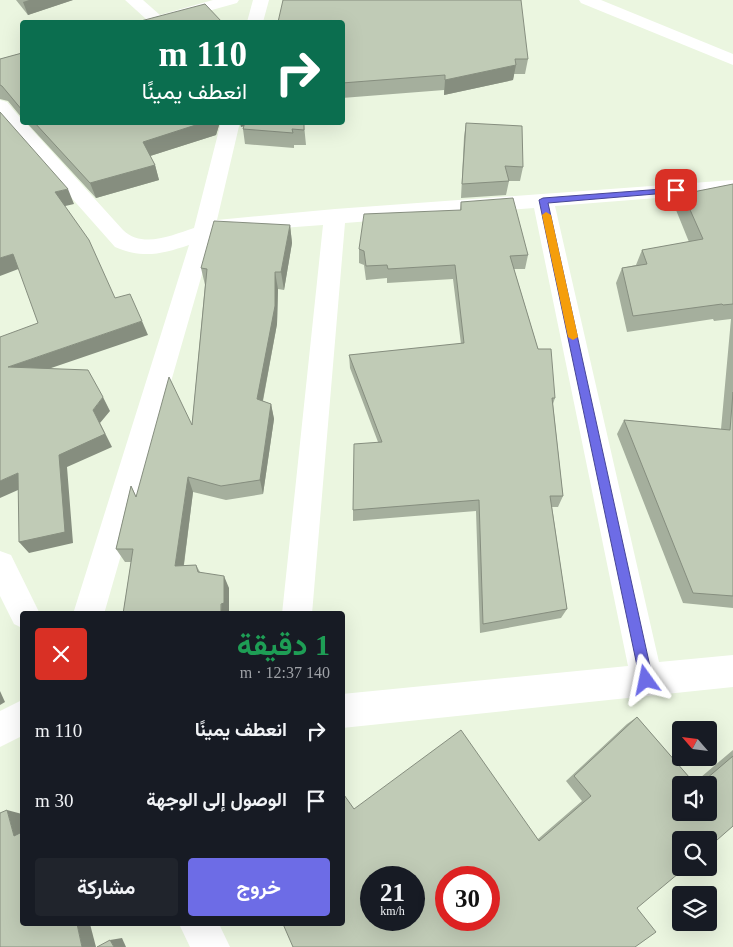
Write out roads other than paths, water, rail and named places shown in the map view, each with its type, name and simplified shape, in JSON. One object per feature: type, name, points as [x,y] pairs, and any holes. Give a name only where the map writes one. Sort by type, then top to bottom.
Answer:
[{"type":"street","points":[[133,0],[153,20]]},
{"type":"street","points":[[162,20],[231,0]]},
{"type":"street","points":[[256,20],[261,0]]},
{"type":"street","points":[[587,0],[733,60]]},
{"type":"street","points":[[0,106],[112,231],[124,243],[136,246],[176,242],[217,226],[733,186]]},
{"type":"street","points":[[89,611],[198,254],[230,125]]},
{"type":"street","points":[[543,200],[646,680]]},
{"type":"street","points":[[297,611],[335,216]]},
{"type":"street","points":[[0,565],[23,611]]},
{"type":"street","points":[[345,711],[733,671]]},
{"type":"street","points":[[0,730],[20,718]]},
{"type":"street","points":[[199,926],[211,947]]}]
